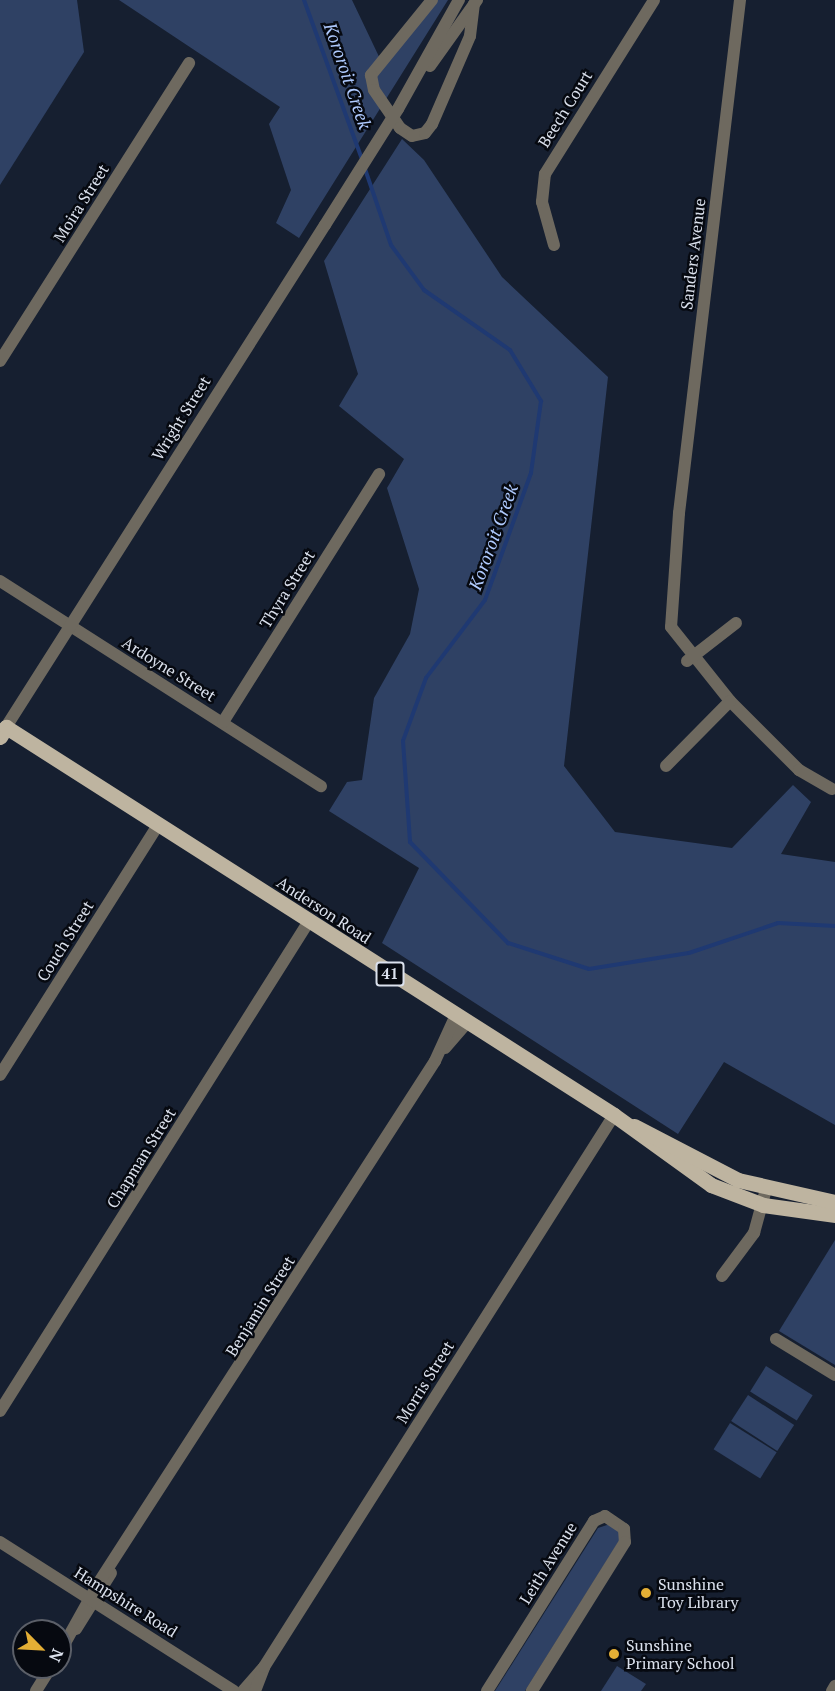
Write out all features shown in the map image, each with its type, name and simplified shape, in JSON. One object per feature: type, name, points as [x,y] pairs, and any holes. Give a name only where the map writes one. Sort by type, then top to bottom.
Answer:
[{"type":"main road","name":"Anderson Road","points":[[3,732],[158,825],[618,1118],[687,1172],[763,1205],[835,1215]]},
{"type":"main road","name":"Anderson Road","points":[[618,1118],[766,1189],[835,1202]]},
{"type":"street","name":"Wright Street","points":[[432,0],[371,75],[381,101],[400,128],[412,136],[425,133],[432,124],[470,36],[475,1]]},
{"type":"street","name":"Wright Street","points":[[416,83],[459,0]]},
{"type":"street","name":"Beech Court","points":[[554,245],[542,202],[544,174],[654,0]]},
{"type":"street","name":"Sanders Avenue","points":[[740,0],[679,513],[663,623],[672,648],[689,659],[799,770],[832,789]]},
{"type":"street","name":"Wright Street","points":[[3,732],[398,110],[475,1]]},
{"type":"street","name":"Moira Street","points":[[0,361],[189,63]]},
{"type":"street","name":"Thyra Street","points":[[223,722],[379,474]]},
{"type":"street","name":"Ardoyne Street","points":[[0,581],[321,786]]},
{"type":"street","points":[[689,659],[736,623]]},
{"type":"street","points":[[666,766],[730,701]]},
{"type":"street","name":"Couch Street","points":[[0,1076],[158,825]]},
{"type":"street","name":"Chapman Street","points":[[0,1411],[309,921]]},
{"type":"street","name":"Benjamin Street","points":[[72,1633],[462,1019]]},
{"type":"street","name":"Morris Street","points":[[243,1691],[264,1667],[618,1118]]},
{"type":"street","points":[[722,1276],[750,1242],[766,1189]]},
{"type":"street","points":[[776,1339],[835,1375]]},
{"type":"street","name":"Leith Avenue","points":[[487,1691],[594,1521],[605,1516],[624,1529],[625,1542],[532,1691]]},
{"type":"street","name":"Hampshire Road","points":[[0,1542],[234,1691]]},
{"type":"street","name":"Morris Street","points":[[255,1691],[264,1667]]},
{"type":"street","points":[[832,1691],[835,1686]]},
{"type":"shaded area","points":[[0,0],[77,0],[84,52],[0,185]]},
{"type":"shaded area","points":[[119,0],[352,0],[383,65],[438,0],[448,0],[299,238],[276,223],[291,190],[269,124],[280,107]]},
{"type":"shaded area","points":[[402,139],[424,160],[502,277],[608,377],[564,766],[615,832],[732,848],[793,785],[811,802],[781,854],[835,862],[835,1125],[724,1062],[678,1134],[382,943],[419,868],[329,811],[347,782],[362,780],[374,698],[410,634],[419,589],[387,488],[404,459],[339,406],[358,374],[324,261]]},
{"type":"shaded area","points":[[835,1240],[835,1365],[779,1331]]},
{"type":"shaded area","points":[[766,1366],[813,1395],[797,1421],[750,1391]]},
{"type":"shaded area","points":[[748,1395],[794,1425],[777,1451],[731,1421]]},
{"type":"shaded area","points":[[730,1423],[777,1452],[760,1478],[714,1449]]},
{"type":"shaded area","points":[[610,1524],[620,1533],[619,1541],[525,1691],[495,1691],[598,1528]]},
{"type":"shaded area","points":[[617,1666],[646,1684],[641,1691],[601,1691]]},
{"type":"waterway","name":"Kororoit Creek","points":[[304,0],[362,159]]},
{"type":"waterway","name":"Kororoit Creek","points":[[364,166],[391,245],[424,290],[510,350],[541,401],[531,473],[485,600],[426,678],[403,741],[410,842],[508,943],[589,969],[689,953],[778,923],[835,926]]},
{"type":"place","name":"Sunshine Toy Library","points":[[646,1593]]},
{"type":"place","name":"Sunshine Primary School","points":[[614,1654]]}]
